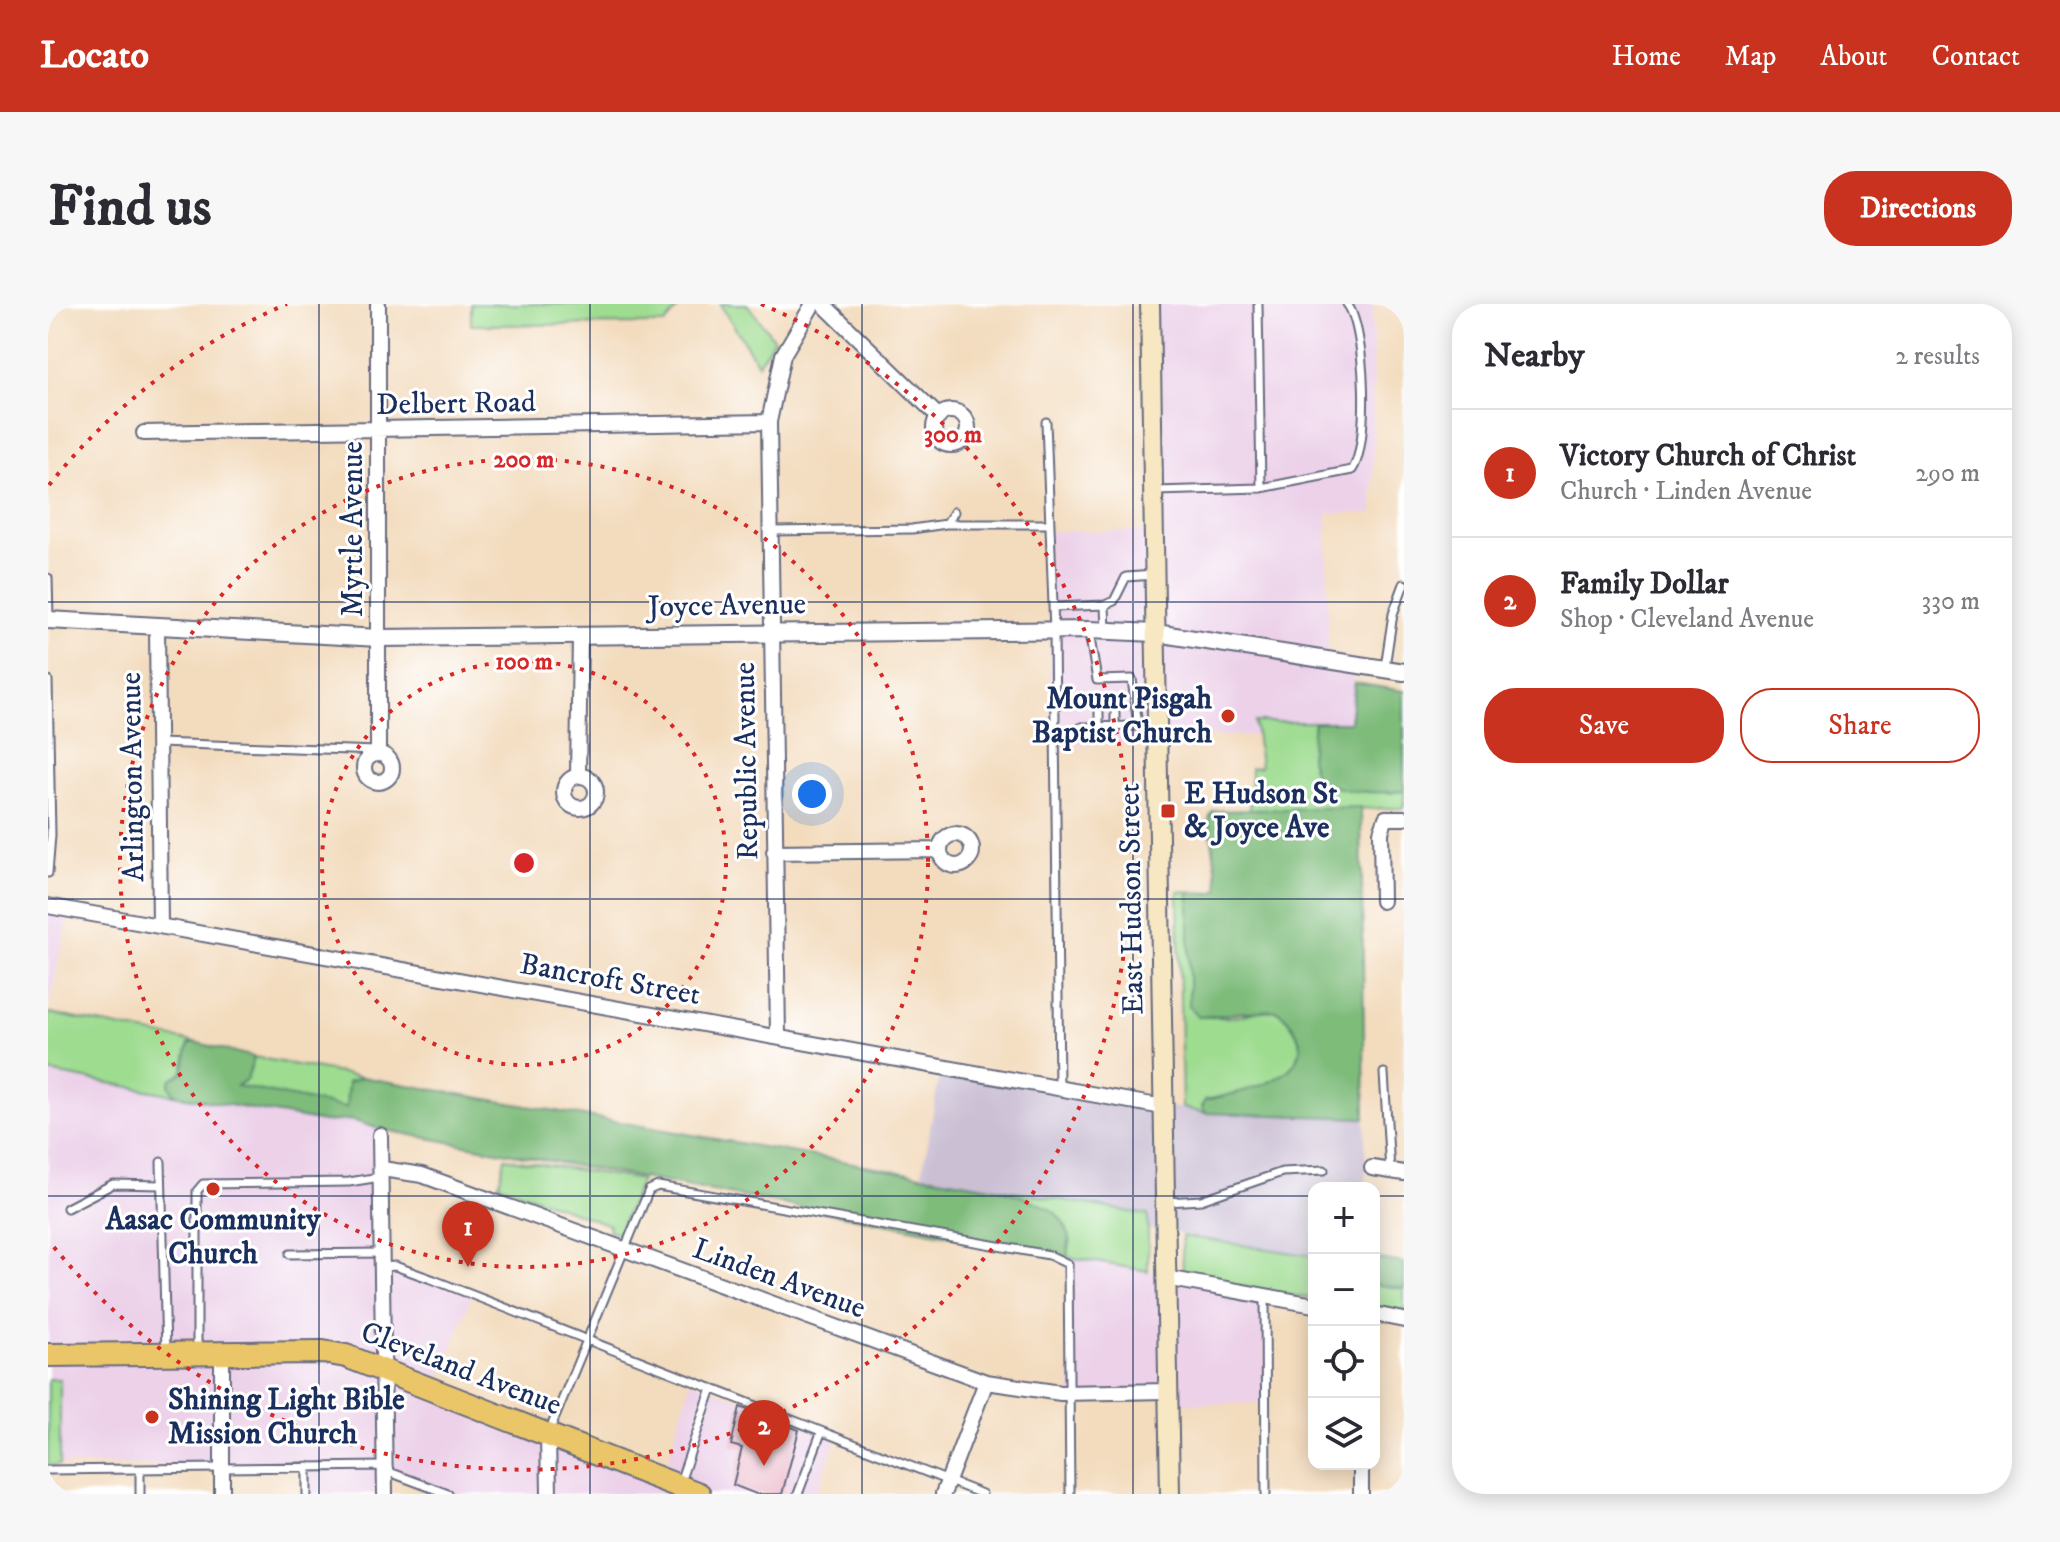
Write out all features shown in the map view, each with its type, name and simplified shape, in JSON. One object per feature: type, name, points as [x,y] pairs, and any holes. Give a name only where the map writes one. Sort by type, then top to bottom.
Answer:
[{"type":"main road","name":"East Hudson Street","points":[[1150,304],[1170,1494]]},
{"type":"main road","name":"Cleveland Avenue","points":[[48,1355],[323,1352],[384,1369],[689,1490]]},
{"type":"street","name":"Myrtle Avenue","points":[[378,304],[378,752]]},
{"type":"street","name":"Republic Avenue","points":[[778,1036],[769,422],[783,355],[813,304]]},
{"type":"street","points":[[823,304],[939,417]]},
{"type":"street","name":"Delbert Road","points":[[144,433],[769,422]]},
{"type":"street","name":"Joyce Avenue","points":[[48,620],[379,638],[1089,630],[1156,633],[1404,672]]},
{"type":"street","name":"Arlington Avenue","points":[[157,627],[160,926]]},
{"type":"street","points":[[578,776],[580,636]]},
{"type":"street","points":[[1382,901],[1381,832],[1386,818],[1404,818]]},
{"type":"street","points":[[774,852],[940,850]]},
{"type":"street","name":"Bancroft Street","points":[[48,906],[778,1036],[1059,1091],[1163,1107]]},
{"type":"street","points":[[380,1135],[385,1494]]},
{"type":"street","points":[[1372,1168],[1397,1172]]},
{"type":"street","name":"Linden Avenue","points":[[382,1173],[422,1175],[1007,1388],[1070,1393],[1168,1391]]},
{"type":"street","points":[[1166,1278],[1308,1304]]},
{"type":"street","points":[[1380,1315],[1404,1320]]},
{"type":"street","points":[[222,1353],[222,1494]]},
{"type":"street","points":[[945,1488],[986,1382]]},
{"type":"street","points":[[548,1434],[549,1494]]},
{"type":"street","points":[[1361,1470],[1361,1494]]},
{"type":"lane","points":[[1258,304],[1261,488]]},
{"type":"lane","points":[[1153,491],[1261,488],[1352,470],[1360,460],[1363,385],[1357,315],[1347,304]]},
{"type":"lane","points":[[1046,422],[1054,631],[1059,1091]]},
{"type":"lane","points":[[946,524],[954,512]]},
{"type":"lane","points":[[771,531],[912,529],[946,524],[1049,524]]},
{"type":"lane","points":[[1053,607],[1105,605],[1114,601],[1126,577],[1154,575]]},
{"type":"lane","points":[[48,578],[48,620]]},
{"type":"lane","points":[[1385,669],[1393,614],[1404,584]]},
{"type":"lane","points":[[1105,605],[1106,631]]},
{"type":"lane","points":[[1089,630],[1097,684],[1135,682],[1138,726]]},
{"type":"lane","points":[[48,680],[51,835],[48,873]]},
{"type":"lane","points":[[1099,712],[1099,727]]},
{"type":"lane","points":[[1115,712],[1115,727]]},
{"type":"lane","points":[[1081,727],[1157,726]]},
{"type":"lane","points":[[159,743],[378,752]]},
{"type":"lane","points":[[1384,1073],[1397,1172]]},
{"type":"lane","points":[[161,1162],[166,1354]]},
{"type":"lane","points":[[1165,1202],[1201,1200],[1282,1172],[1324,1170]]},
{"type":"lane","points":[[197,1353],[197,1191],[203,1184],[349,1182],[382,1173]]},
{"type":"lane","points":[[67,1208],[113,1184],[161,1185]]},
{"type":"lane","points":[[548,1434],[649,1190],[658,1186],[1049,1255],[1068,1264],[1070,1494]]},
{"type":"lane","points":[[290,1254],[383,1260],[712,1388],[945,1488],[982,1494]]},
{"type":"lane","points":[[1265,1298],[1266,1494]]},
{"type":"lane","points":[[689,1490],[712,1388]]},
{"type":"lane","points":[[798,1494],[821,1433]]},
{"type":"lane","points":[[307,1466],[307,1494]]},
{"type":"lane","points":[[48,1470],[385,1466],[392,1473],[448,1494]]},
{"type":"lane","points":[[140,1469],[140,1494]]},
{"type":"shaded area","points":[[1149,304],[1373,304],[1373,513],[1327,513],[1328,656],[1357,663],[1350,722],[1256,722],[1257,735],[1174,738],[1142,744],[1051,745],[1048,531],[1154,531]]},
{"type":"shaded area","points":[[48,907],[69,910],[48,1012]]},
{"type":"shaded area","points":[[941,1067],[1206,1113],[1365,1118],[1366,1182],[1308,1182],[1308,1255],[1149,1229],[1148,1215],[922,1174]]},
{"type":"shaded area","points":[[48,1072],[323,1122],[352,1120],[379,1129],[383,1264],[472,1295],[436,1390],[663,1477],[691,1381],[836,1437],[817,1494],[444,1494],[386,1470],[385,1494],[306,1494],[305,1466],[60,1465],[60,1380],[48,1379]]},
{"type":"shaded area","points":[[1067,1257],[1265,1290],[1265,1404],[1167,1403],[1166,1390],[1071,1394]]},
{"type":"green space","points":[[471,304],[682,304],[665,324],[471,325]]},
{"type":"green space","points":[[720,304],[747,304],[774,339],[758,364]]},
{"type":"green space","points":[[1355,683],[1404,691],[1404,791],[1346,789],[1315,778],[1310,758],[1314,722],[1350,722]]},
{"type":"green space","points":[[1255,722],[1314,722],[1310,758],[1315,778],[1389,793],[1404,791],[1404,808],[1250,810],[1251,768],[1260,767]]},
{"type":"green space","points":[[1361,807],[1365,1118],[1206,1113],[1202,1107],[1205,1100],[1270,1082],[1285,1073],[1300,1050],[1294,1028],[1277,1011],[1198,1017],[1189,1006],[1189,892],[1213,893],[1219,889],[1209,819],[1213,811]]},
{"type":"green space","points":[[1178,891],[1189,892],[1189,1006],[1198,1017],[1241,1016],[1272,1009],[1286,1018],[1295,1031],[1300,1050],[1285,1073],[1270,1082],[1206,1100],[1202,1107],[1206,1113],[1182,1108]]},
{"type":"green space","points":[[48,1013],[194,1042],[189,1044],[183,1072],[169,1085],[175,1095],[48,1072]]},
{"type":"green space","points":[[194,1042],[254,1057],[247,1079],[237,1086],[346,1108],[348,1082],[362,1077],[996,1188],[1037,1203],[1059,1217],[1066,1227],[1069,1240],[1067,1257],[379,1129],[352,1120],[323,1122],[175,1095],[169,1085],[171,1079],[183,1072],[189,1044]]},
{"type":"green space","points":[[254,1057],[362,1077],[349,1082],[347,1109],[236,1086],[247,1079]]},
{"type":"green space","points":[[505,1158],[641,1180],[618,1233],[608,1230],[609,1225],[499,1184]]},
{"type":"green space","points":[[996,1188],[1148,1215],[1148,1271],[1067,1257],[1071,1240]]},
{"type":"green space","points":[[1182,1236],[1308,1255],[1308,1298],[1183,1276]]},
{"type":"green space","points":[[1380,1259],[1404,1263],[1404,1289],[1380,1285]]},
{"type":"green space","points":[[1380,1285],[1404,1289],[1404,1315],[1380,1310]]},
{"type":"green space","points":[[48,1379],[60,1379],[60,1465],[48,1465]]},
{"type":"building","points":[[740,1407],[799,1430],[782,1494],[756,1494],[733,1485],[742,1448],[731,1445]]},
{"type":"place","name":"Mount Pisgah Baptist Church","points":[[1228,716]]},
{"type":"place","name":"E Hudson St & Joyce Ave","points":[[1168,811]]},
{"type":"place","name":"Aasac Community Church","points":[[213,1189]]},
{"type":"place","name":"Victory Church of Christ","points":[[468,1267]]},
{"type":"place","name":"Shining Light Bible Mission Church","points":[[152,1417]]},
{"type":"place","name":"Family Dollar","points":[[764,1466]]}]
